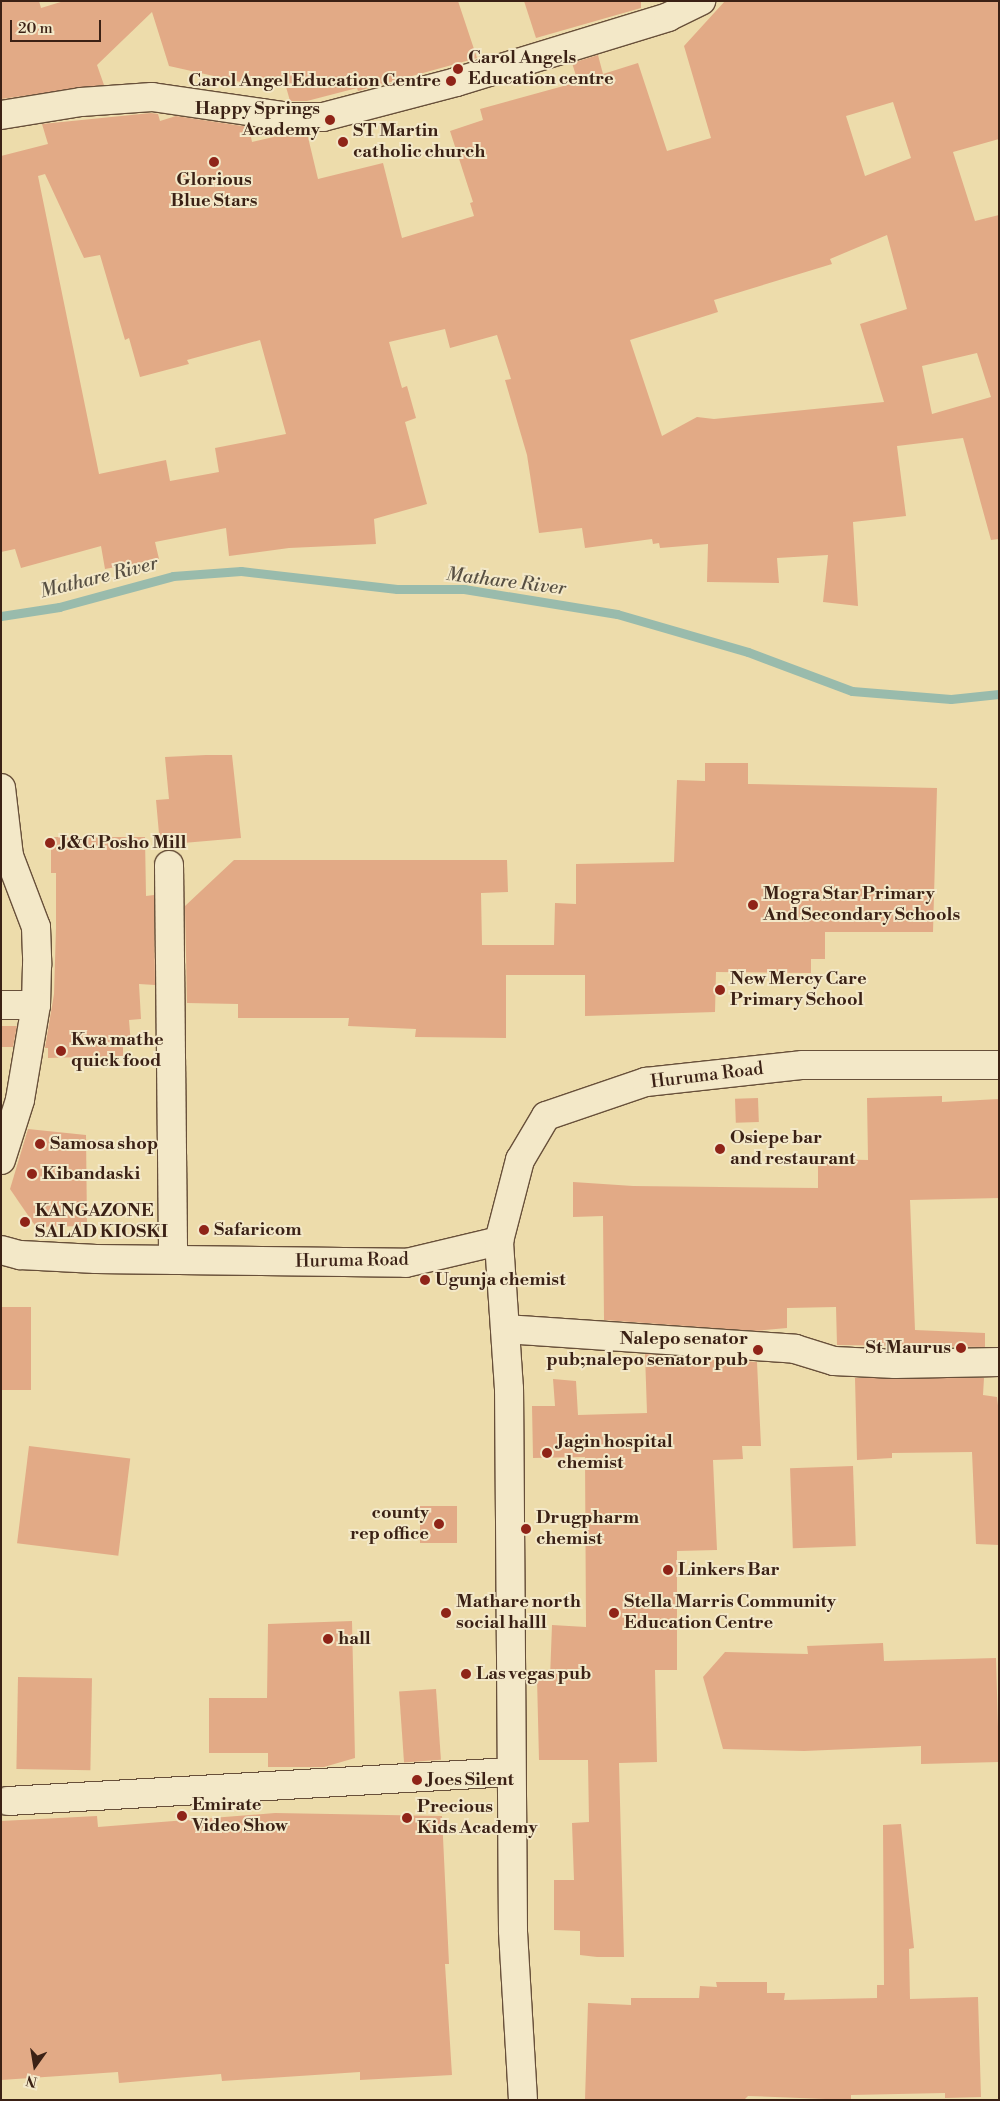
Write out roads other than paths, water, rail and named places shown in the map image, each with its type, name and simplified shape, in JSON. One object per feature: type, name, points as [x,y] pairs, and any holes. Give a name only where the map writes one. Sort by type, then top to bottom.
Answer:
[{"type":"street","points":[[1,115],[81,102],[152,97],[289,117],[323,117],[456,82],[668,17],[701,1]]},
{"type":"street","points":[[1,788],[8,856],[36,926],[36,1005],[20,1100],[1,1160]]},
{"type":"street","points":[[170,865],[173,1260]]},
{"type":"street","points":[[1,1005],[36,1005]]},
{"type":"street","name":"Huruma Road","points":[[1,1250],[20,1256],[406,1263],[499,1241],[520,1160],[546,1116],[646,1082],[781,1067],[999,1065]]},
{"type":"street","points":[[499,1241],[509,1389],[510,1772],[513,1930],[523,2100]]},
{"type":"street","points":[[505,1329],[795,1349],[834,1360],[895,1364],[999,1362]]},
{"type":"street","points":[[8,1801],[510,1772]]},
{"type":"waterway","name":"Mathare River","points":[[1,616],[59,607],[173,576],[241,571],[397,589],[464,589],[617,614],[748,652],[852,691],[951,699],[999,694]]},
{"type":"place","name":"Carol Angels Education centre","points":[[458,69]]},
{"type":"place","name":"Carol Angel Education Centre","points":[[451,81]]},
{"type":"place","name":"Happy Springs Academy","points":[[330,120]]},
{"type":"place","name":"ST Martin catholic church","points":[[343,142]]},
{"type":"place","name":"Glorious Blue Stars","points":[[214,162]]},
{"type":"place","name":"J&C Posho Mill","points":[[50,843]]},
{"type":"place","name":"Mogra Star Primary And Secondary Schools","points":[[753,905]]},
{"type":"place","name":"New Mercy Care Primary School","points":[[720,990]]},
{"type":"place","name":"Kwa mathe quick food","points":[[61,1051]]},
{"type":"place","name":"Samosa shop","points":[[40,1144]]},
{"type":"place","name":"Osiepe bar and restaurant","points":[[720,1149]]},
{"type":"place","name":"Kibandaski","points":[[32,1174]]},
{"type":"place","name":"KANGAZONE SALAD KIOSKI","points":[[25,1222]]},
{"type":"place","name":"Safaricom","points":[[204,1230]]},
{"type":"place","name":"Ugunja chemist","points":[[425,1280]]},
{"type":"place","name":"St Maurus","points":[[961,1348]]},
{"type":"place","name":"Nalepo senator pub;nalepo senator pub","points":[[758,1350]]},
{"type":"place","name":"Jagin hospital chemist","points":[[547,1453]]},
{"type":"place","name":"county rep office","points":[[439,1524]]},
{"type":"place","name":"Drugpharm chemist","points":[[526,1529]]},
{"type":"place","name":"Linkers Bar","points":[[668,1570]]},
{"type":"place","name":"Mathare north social halll","points":[[446,1613]]},
{"type":"place","name":"Stella Marris Community Education Centre","points":[[614,1613]]},
{"type":"place","name":"hall","points":[[328,1639]]},
{"type":"place","name":"Las vegas pub","points":[[466,1674]]},
{"type":"place","name":"Joes Silent","points":[[417,1780]]},
{"type":"place","name":"Emirate Video Show","points":[[182,1816]]},
{"type":"place","name":"Precious Kids Academy","points":[[407,1818]]}]
